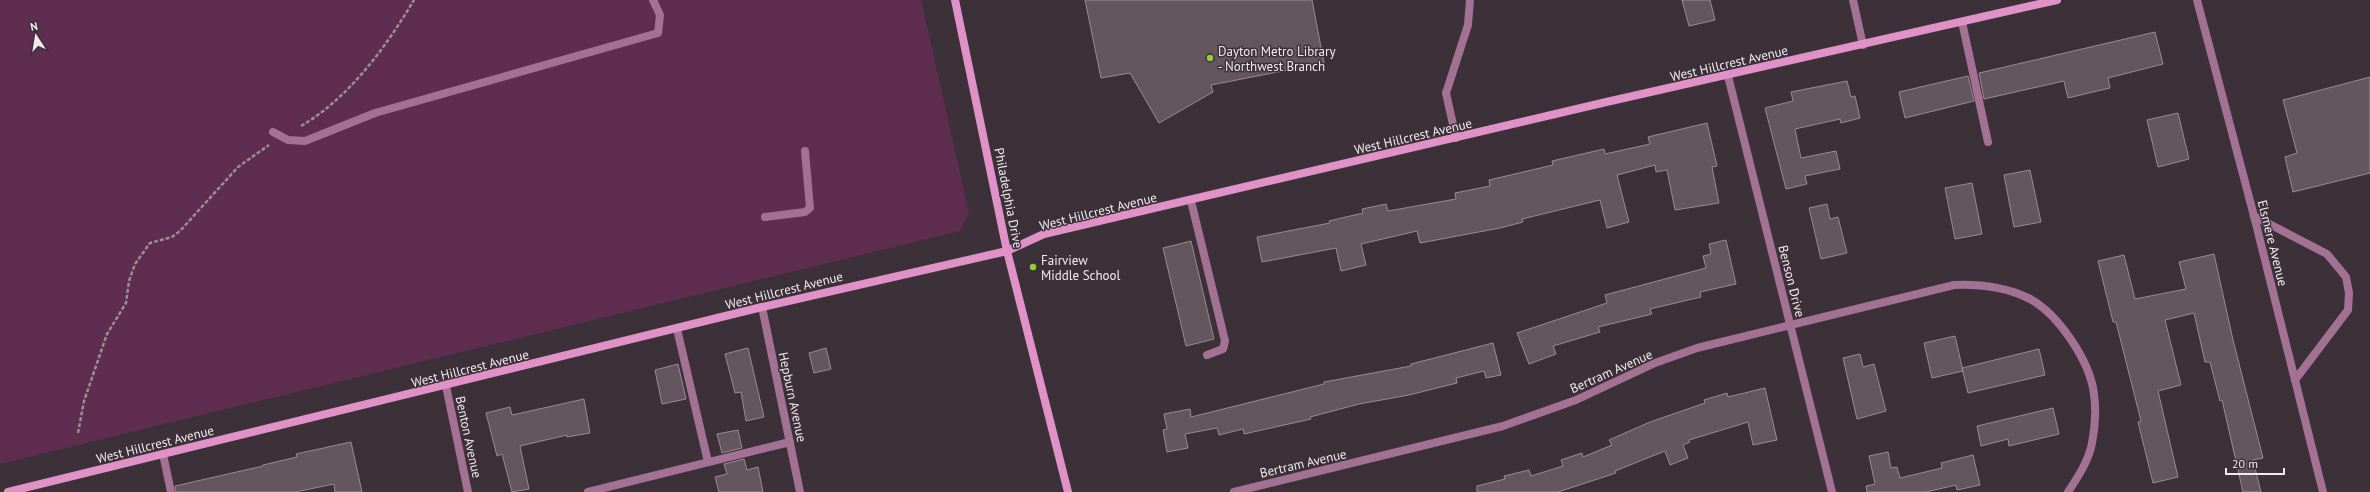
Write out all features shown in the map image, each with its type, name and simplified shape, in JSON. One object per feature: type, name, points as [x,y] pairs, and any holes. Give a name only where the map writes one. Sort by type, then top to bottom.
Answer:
[{"type":"street","points":[[273,132],[288,140],[305,141],[375,113],[592,51],[658,34],[660,15],[653,0]]},
{"type":"street","name":"Philadelphia Drive","points":[[955,0],[1007,251],[1068,492]]},
{"type":"street","points":[[1456,138],[1446,93],[1468,25],[1470,0]]},
{"type":"street","points":[[1854,0],[1864,45]]},
{"type":"street","name":"West Hillcrest Avenue","points":[[11,492],[762,307],[1007,251],[1044,234],[2057,0]]},
{"type":"street","name":"Elsmere Avenue","points":[[2197,0],[2254,216],[2323,492]]},
{"type":"street","points":[[1962,22],[1988,142]]},
{"type":"street","name":"Benson Drive","points":[[1728,76],[1832,492]]},
{"type":"street","points":[[765,217],[805,212],[810,208],[806,151]]},
{"type":"street","points":[[1191,201],[1225,341],[1223,349],[1207,355]]},
{"type":"street","points":[[2254,216],[2327,254],[2346,277],[2349,293],[2348,310],[2295,380]]},
{"type":"street","name":"Bertram Avenue","points":[[1234,492],[1502,426],[1576,400],[1655,363],[1697,348],[1954,285],[1969,284],[1998,288],[2026,297],[2044,310],[2072,341],[2088,372],[2094,393],[2092,443],[2086,462],[2068,492]]},
{"type":"street","name":"Hepburn Avenue","points":[[762,307],[800,492]]},
{"type":"street","points":[[677,329],[708,462]]},
{"type":"street","name":"Benton Avenue","points":[[446,386],[468,492]]},
{"type":"street","points":[[588,492],[790,442]]},
{"type":"street","points":[[163,454],[171,492]]},
{"type":"path","points":[[295,130],[321,113],[366,68],[394,33],[414,0]]},
{"type":"path","points":[[78,433],[84,401],[107,334],[126,303],[129,281],[135,264],[150,243],[172,237],[180,231],[238,167],[274,142]]},
{"type":"shaded area","points":[[0,0],[921,0],[969,213],[960,231],[0,464]]},
{"type":"building","name":"Dayton Metro Library - Northwest Branch","points":[[1085,0],[1312,0],[1324,63],[1211,85],[1213,92],[1159,123],[1130,73],[1101,78]]},
{"type":"building","points":[[1682,0],[1710,0],[1715,20],[1689,26]]},
{"type":"building","points":[[2155,32],[2163,64],[2108,78],[2110,88],[2068,98],[2064,81],[1984,99],[1979,73]]},
{"type":"building","points":[[1968,76],[1974,101],[1905,118],[1899,92]]},
{"type":"building","points":[[2370,77],[2370,173],[2293,192],[2285,157],[2297,153],[2283,100]]},
{"type":"building","points":[[1847,81],[1851,97],[1855,96],[1860,118],[1841,123],[1840,119],[1795,129],[1801,158],[1836,151],[1840,169],[1805,176],[1807,184],[1786,189],[1765,108],[1793,101],[1791,92]]},
{"type":"building","points":[[2178,113],[2189,159],[2158,167],[2147,120]]},
{"type":"building","points":[[1707,123],[1717,166],[1712,167],[1719,203],[1675,210],[1667,170],[1656,172],[1655,165],[1617,175],[1629,222],[1607,228],[1600,200],[1522,219],[1523,222],[1500,228],[1420,243],[1417,231],[1361,244],[1366,265],[1341,271],[1336,248],[1262,262],[1257,237],[1330,223],[1329,221],[1363,213],[1362,209],[1386,204],[1388,211],[1456,199],[1455,193],[1490,186],[1489,180],[1553,165],[1552,161],[1604,149],[1605,154],[1650,144],[1648,137]]},
{"type":"building","points":[[2030,170],[2041,222],[2014,227],[2004,175]]},
{"type":"building","points":[[1972,183],[1982,234],[1955,239],[1945,188]]},
{"type":"building","points":[[1827,204],[1830,219],[1838,217],[1847,253],[1821,259],[1809,208]]},
{"type":"building","points":[[1726,240],[1736,284],[1700,292],[1701,297],[1650,309],[1652,314],[1598,327],[1600,332],[1553,346],[1556,354],[1529,364],[1517,333],[1607,303],[1605,295],[1706,268],[1703,256],[1711,254],[1709,244]]},
{"type":"building","points":[[1191,241],[1214,339],[1186,346],[1163,248]]},
{"type":"building","points":[[2214,254],[2233,340],[2263,458],[2253,460],[2261,492],[2243,492],[2222,400],[2220,401],[2210,362],[2205,362],[2194,313],[2165,320],[2181,385],[2158,391],[2178,477],[2153,483],[2138,422],[2141,421],[2116,322],[2113,322],[2098,261],[2124,255],[2135,299],[2186,289],[2179,262]]},
{"type":"building","points":[[1955,336],[1963,371],[1932,378],[1924,343]]},
{"type":"building","points":[[1493,343],[1501,375],[1486,378],[1484,371],[1456,378],[1457,383],[1409,395],[1359,404],[1310,417],[1311,419],[1244,434],[1243,429],[1219,435],[1217,428],[1185,434],[1188,448],[1167,452],[1163,430],[1167,429],[1164,414],[1190,409],[1191,417],[1324,384],[1324,382],[1411,366],[1411,364]]},
{"type":"building","points":[[748,348],[764,417],[746,421],[741,392],[735,393],[725,354]]},
{"type":"building","points":[[826,348],[831,369],[814,373],[809,353]]},
{"type":"building","points":[[2039,349],[2045,375],[1968,393],[1962,368]]},
{"type":"building","points":[[1860,354],[1863,367],[1874,364],[1886,411],[1857,419],[1843,358]]},
{"type":"building","points":[[678,364],[686,399],[662,404],[655,370]]},
{"type":"building","points":[[1765,388],[1777,440],[1753,445],[1748,422],[1689,440],[1690,442],[1683,445],[1688,458],[1670,465],[1665,451],[1615,471],[1616,473],[1558,492],[1477,492],[1477,486],[1505,479],[1504,476],[1529,470],[1531,476],[1563,466],[1561,460],[1582,453],[1583,457],[1612,445],[1609,440],[1650,422],[1705,403],[1704,400],[1727,393],[1728,397]]},
{"type":"building","points":[[584,399],[590,433],[567,437],[567,435],[520,446],[529,489],[512,492],[502,454],[497,456],[486,413],[510,407],[512,415]]},
{"type":"building","points":[[2053,408],[2059,434],[2009,446],[2008,439],[1981,446],[1977,426]]},
{"type":"building","points":[[738,430],[742,448],[722,453],[717,434]]},
{"type":"building","points":[[351,442],[362,492],[335,492],[334,484],[295,492],[176,492],[175,486],[263,466],[297,457],[296,454]]},
{"type":"building","points":[[1888,452],[1891,468],[1897,467],[1900,478],[1942,468],[1941,463],[1973,455],[1980,485],[1957,490],[1956,485],[1926,492],[1867,492],[1866,486],[1875,484],[1869,456]]},
{"type":"building","points":[[744,459],[747,470],[758,467],[763,492],[719,492],[715,477],[727,474],[724,464]]},
{"type":"place","name":"Dayton Metro Library - Northwest Branch","points":[[1210,58]]},
{"type":"place","name":"Fairview Middle School","points":[[1033,267]]}]
